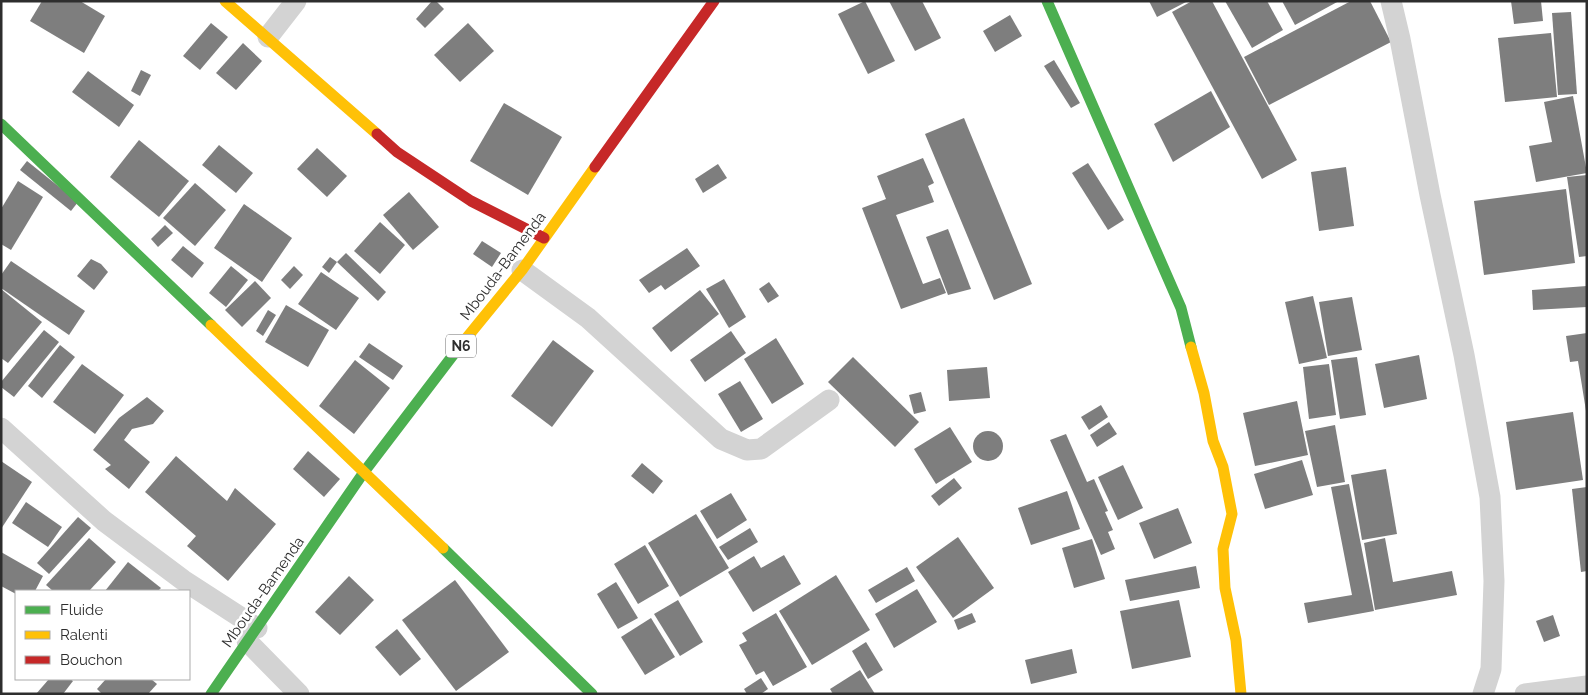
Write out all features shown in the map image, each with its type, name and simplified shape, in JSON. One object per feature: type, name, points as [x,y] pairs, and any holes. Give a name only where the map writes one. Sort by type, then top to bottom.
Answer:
[{"type":"main road","points":[[225,1],[397,152],[471,201],[544,238]]},
{"type":"main road","name":"Mbouda-Bamenda","points":[[211,694],[364,472],[442,369],[522,270],[714,1]]},
{"type":"main road","points":[[1047,1],[1181,308],[1204,393],[1213,440],[1223,467],[1232,514],[1223,549],[1225,588],[1236,640],[1241,694]]},
{"type":"main road","points":[[1,124],[510,612],[592,694]]},
{"type":"street","points":[[268,37],[296,1]]},
{"type":"street","points":[[1391,1],[1464,355],[1490,497],[1494,581],[1491,669],[1483,694]]},
{"type":"street","points":[[522,270],[588,318],[721,439],[747,450],[762,449],[829,400]]},
{"type":"street","points":[[1,428],[104,521],[184,580],[252,635],[299,694]]},
{"type":"street","points":[[1525,694],[1587,686]]},
{"type":"building","points":[[42,1],[80,1],[105,16],[84,53],[30,21]]},
{"type":"building","points":[[432,1],[436,1],[444,9],[425,28],[416,19]]},
{"type":"building","points":[[865,1],[895,61],[868,74],[838,14]]},
{"type":"building","points":[[889,1],[922,1],[941,38],[915,51]]},
{"type":"building","points":[[1149,1],[1188,1],[1157,17]]},
{"type":"building","points":[[1192,1],[1212,1],[1297,160],[1262,179],[1172,12]]},
{"type":"building","points":[[1225,1],[1267,1],[1283,30],[1252,48]]},
{"type":"building","points":[[1282,1],[1339,1],[1295,25]]},
{"type":"building","points":[[1351,1],[1370,1],[1391,42],[1269,105],[1244,57]]},
{"type":"building","points":[[1511,1],[1541,1],[1543,21],[1514,24]]},
{"type":"building","points":[[1571,12],[1577,94],[1558,95],[1552,13]]},
{"type":"building","points":[[1010,15],[1022,36],[995,52],[983,31]]},
{"type":"building","points":[[211,23],[228,37],[200,70],[183,56]]},
{"type":"building","points":[[468,23],[494,51],[460,82],[434,55]]},
{"type":"building","points":[[1551,33],[1557,97],[1505,102],[1498,38]]},
{"type":"building","points":[[243,43],[262,61],[236,90],[216,73]]},
{"type":"building","points":[[1054,60],[1080,103],[1071,108],[1044,66]]},
{"type":"building","points":[[141,70],[151,75],[140,96],[131,91]]},
{"type":"building","points":[[88,71],[134,105],[119,127],[72,92]]},
{"type":"building","points":[[1211,91],[1230,127],[1173,162],[1154,124]]},
{"type":"building","points":[[1573,96],[1587,173],[1536,182],[1529,146],[1552,142],[1544,102]]},
{"type":"building","points":[[504,103],[562,137],[528,195],[470,161]]},
{"type":"building","points":[[964,118],[1032,284],[994,300],[925,134]]},
{"type":"building","points":[[139,140],[189,181],[159,217],[110,177]]},
{"type":"building","points":[[219,145],[253,173],[236,193],[202,165]]},
{"type":"building","points":[[317,148],[347,176],[327,197],[297,169]]},
{"type":"building","points":[[923,158],[934,183],[928,186],[934,202],[896,215],[923,284],[940,278],[946,293],[901,309],[862,208],[886,199],[877,176]]},
{"type":"building","points":[[27,161],[78,202],[71,211],[20,170]]},
{"type":"building","points":[[1088,163],[1124,220],[1108,230],[1072,173]]},
{"type":"building","points":[[718,164],[727,178],[703,193],[695,179]]},
{"type":"building","points":[[1346,167],[1354,226],[1319,231],[1311,172]]},
{"type":"building","points":[[1587,175],[1587,256],[1579,257],[1567,177]]},
{"type":"building","points":[[18,181],[43,197],[11,250],[1,244],[1,209]]},
{"type":"building","points":[[195,183],[226,210],[195,246],[163,218]]},
{"type":"building","points":[[1566,189],[1575,263],[1484,275],[1474,201]]},
{"type":"building","points":[[409,192],[439,227],[413,250],[383,215]]},
{"type":"building","points":[[244,204],[292,238],[262,282],[214,248]]},
{"type":"building","points":[[380,222],[405,245],[380,274],[354,251]]},
{"type":"building","points":[[165,225],[173,233],[158,247],[151,239]]},
{"type":"building","points":[[948,229],[971,289],[948,295],[926,237]]},
{"type":"building","points":[[482,241],[501,253],[492,267],[473,254]]},
{"type":"building","points":[[183,246],[204,263],[192,278],[171,260]]},
{"type":"building","points":[[687,248],[700,266],[665,290],[661,285],[649,293],[639,280]]},
{"type":"building","points":[[346,253],[386,292],[378,301],[337,262]]},
{"type":"building","points":[[330,257],[337,262],[329,273],[322,267]]},
{"type":"building","points":[[91,259],[101,264],[108,272],[94,290],[77,276]]},
{"type":"building","points":[[11,261],[85,311],[69,335],[1,288],[1,275]]},
{"type":"building","points":[[231,266],[248,280],[226,307],[209,293]]},
{"type":"building","points":[[294,266],[303,275],[290,289],[281,280]]},
{"type":"building","points":[[321,272],[359,298],[336,330],[298,304]]},
{"type":"building","points":[[724,279],[746,317],[729,328],[706,289]]},
{"type":"building","points":[[255,281],[271,298],[242,327],[225,310]]},
{"type":"building","points":[[769,282],[779,296],[768,303],[759,289]]},
{"type":"building","points":[[1587,286],[1587,307],[1533,310],[1532,290]]},
{"type":"building","points":[[1,289],[42,322],[8,363],[1,358]]},
{"type":"building","points":[[700,290],[719,314],[671,352],[652,328]]},
{"type":"building","points":[[1313,296],[1327,358],[1299,364],[1285,302]]},
{"type":"building","points":[[1352,297],[1362,350],[1328,356],[1319,302]]},
{"type":"building","points":[[286,305],[329,330],[308,367],[265,342]]},
{"type":"building","points":[[268,310],[276,315],[263,336],[256,331]]},
{"type":"building","points":[[44,330],[59,342],[14,397],[1,387],[1,382]]},
{"type":"building","points":[[731,331],[746,353],[705,382],[690,360]]},
{"type":"building","points":[[1587,333],[1586,411],[1578,361],[1570,362],[1566,336]]},
{"type":"building","points":[[776,338],[804,384],[772,404],[744,359]]},
{"type":"building","points":[[553,340],[594,371],[552,427],[511,396]]},
{"type":"building","points":[[369,343],[403,366],[393,380],[359,357]]},
{"type":"building","points":[[60,345],[75,357],[42,398],[28,386]]},
{"type":"building","points":[[1419,355],[1427,399],[1384,408],[1375,364]]},
{"type":"building","points":[[853,357],[919,422],[895,447],[828,382]]},
{"type":"building","points":[[1357,357],[1366,415],[1340,419],[1331,360]]},
{"type":"building","points":[[355,360],[390,388],[354,434],[319,406]]},
{"type":"building","points":[[82,364],[124,395],[95,434],[53,402]]},
{"type":"building","points":[[1329,364],[1336,415],[1309,419],[1303,367]]},
{"type":"building","points":[[987,367],[990,398],[949,401],[947,370]]},
{"type":"building","points":[[740,381],[763,419],[741,432],[718,394]]},
{"type":"building","points":[[921,392],[926,411],[914,414],[909,395]]},
{"type":"building","points":[[147,397],[164,411],[153,424],[132,429],[124,440],[150,462],[129,489],[105,469],[111,465],[93,450],[119,418]]},
{"type":"building","points":[[1297,401],[1308,455],[1255,466],[1243,413]]},
{"type":"building","points":[[1101,405],[1108,417],[1089,430],[1081,417]]},
{"type":"building","points":[[1573,412],[1583,480],[1516,490],[1506,422]]},
{"type":"building","points":[[1109,422],[1117,434],[1097,447],[1090,435]]},
{"type":"building","points":[[1335,425],[1345,482],[1317,487],[1305,431]]},
{"type":"building","points":[[950,427],[972,462],[936,484],[914,449]]},
{"type":"building","points":[[988,431],[999,435],[1003,446],[999,457],[988,461],[977,457],[973,446],[977,435]]},
{"type":"building","points":[[1066,434],[1087,482],[1094,479],[1108,511],[1105,512],[1113,530],[1108,532],[1115,549],[1101,555],[1050,440]]},
{"type":"building","points":[[308,451],[340,479],[324,497],[293,469]]},
{"type":"building","points":[[176,456],[227,501],[235,488],[276,524],[228,581],[187,546],[196,536],[145,492]]},
{"type":"building","points":[[1302,460],[1313,495],[1265,509],[1254,474]]},
{"type":"building","points":[[1,461],[32,482],[1,529]]},
{"type":"building","points":[[642,463],[663,481],[653,494],[631,476]]},
{"type":"building","points":[[1123,465],[1143,508],[1118,520],[1098,477]]},
{"type":"building","points":[[1386,469],[1397,534],[1362,540],[1351,475]]},
{"type":"building","points":[[954,478],[962,488],[939,506],[931,496]]},
{"type":"building","points":[[1349,484],[1374,611],[1308,623],[1304,603],[1352,595],[1331,487]]},
{"type":"building","points":[[1587,487],[1587,571],[1581,572],[1572,489]]},
{"type":"building","points":[[1067,491],[1080,529],[1031,545],[1018,508]]},
{"type":"building","points":[[731,493],[747,520],[717,539],[700,511]]},
{"type":"building","points":[[26,502],[62,527],[48,547],[12,523]]},
{"type":"building","points":[[1178,508],[1192,543],[1154,559],[1139,523]]},
{"type":"building","points":[[696,514],[729,568],[680,597],[648,543]]},
{"type":"building","points":[[78,517],[91,528],[49,574],[37,563]]},
{"type":"building","points":[[750,528],[758,542],[728,560],[719,547]]},
{"type":"building","points":[[958,537],[994,588],[953,618],[916,567]]},
{"type":"building","points":[[89,538],[116,562],[90,590],[52,590],[46,585]]},
{"type":"building","points":[[1385,538],[1393,582],[1452,571],[1457,595],[1375,610],[1364,543]]},
{"type":"building","points":[[1092,539],[1105,579],[1074,588],[1062,548]]},
{"type":"building","points":[[645,545],[669,586],[638,604],[614,564]]},
{"type":"building","points":[[1,552],[43,576],[36,590],[15,590],[15,593],[1,586]]},
{"type":"building","points":[[784,555],[801,584],[753,612],[728,572],[754,556],[761,568]]},
{"type":"building","points":[[128,562],[161,588],[159,590],[106,590]]},
{"type":"building","points":[[1196,566],[1200,588],[1130,601],[1125,580]]},
{"type":"building","points":[[907,567],[915,581],[876,603],[868,590]]},
{"type":"building","points":[[836,575],[870,630],[812,665],[779,611]]},
{"type":"building","points":[[349,576],[374,600],[340,635],[315,612]]},
{"type":"building","points":[[455,580],[509,652],[456,691],[402,620]]},
{"type":"building","points":[[616,582],[638,618],[618,629],[597,594]]},
{"type":"building","points":[[917,589],[937,622],[894,648],[875,614]]},
{"type":"building","points":[[678,600],[703,642],[680,656],[654,614]]},
{"type":"building","points":[[1179,600],[1191,657],[1132,669],[1120,611]]},
{"type":"building","points":[[776,613],[807,667],[773,686],[764,671],[756,675],[739,645],[747,641],[742,633]]},
{"type":"building","points":[[972,613],[976,622],[958,630],[954,620]]},
{"type":"building","points":[[1553,615],[1560,636],[1544,642],[1536,621]]},
{"type":"building","points":[[651,618],[675,657],[645,675],[621,637]]},
{"type":"building","points":[[397,629],[421,659],[400,676],[375,647]]},
{"type":"building","points":[[866,642],[883,670],[868,679],[852,651]]},
{"type":"building","points":[[1072,649],[1077,673],[1031,684],[1025,660]]},
{"type":"building","points":[[860,670],[875,694],[833,694],[830,689]]},
{"type":"building","points":[[761,678],[768,689],[761,694],[747,694],[744,689]]},
{"type":"building","points":[[48,680],[73,681],[63,694],[36,694]]},
{"type":"building","points":[[105,680],[152,680],[157,684],[148,694],[102,694],[97,689]]},
{"type":"traffic: fast","points":[[1047,1],[1181,308],[1191,347]]},
{"type":"traffic: fast","points":[[1,124],[211,325]]},
{"type":"traffic: fast","points":[[211,694],[364,472],[460,346]]},
{"type":"traffic: fast","points":[[443,548],[592,694]]},
{"type":"traffic: slow","points":[[225,1],[377,134]]},
{"type":"traffic: slow","points":[[460,346],[522,270],[595,167]]},
{"type":"traffic: slow","points":[[211,325],[443,548]]},
{"type":"traffic: slow","points":[[1191,347],[1204,393],[1213,441],[1223,467],[1232,514],[1223,549],[1225,588],[1236,640],[1241,694]]},
{"type":"traffic: jam","points":[[595,167],[714,1]]},
{"type":"traffic: jam","points":[[377,134],[397,152],[471,201],[544,238]]}]
